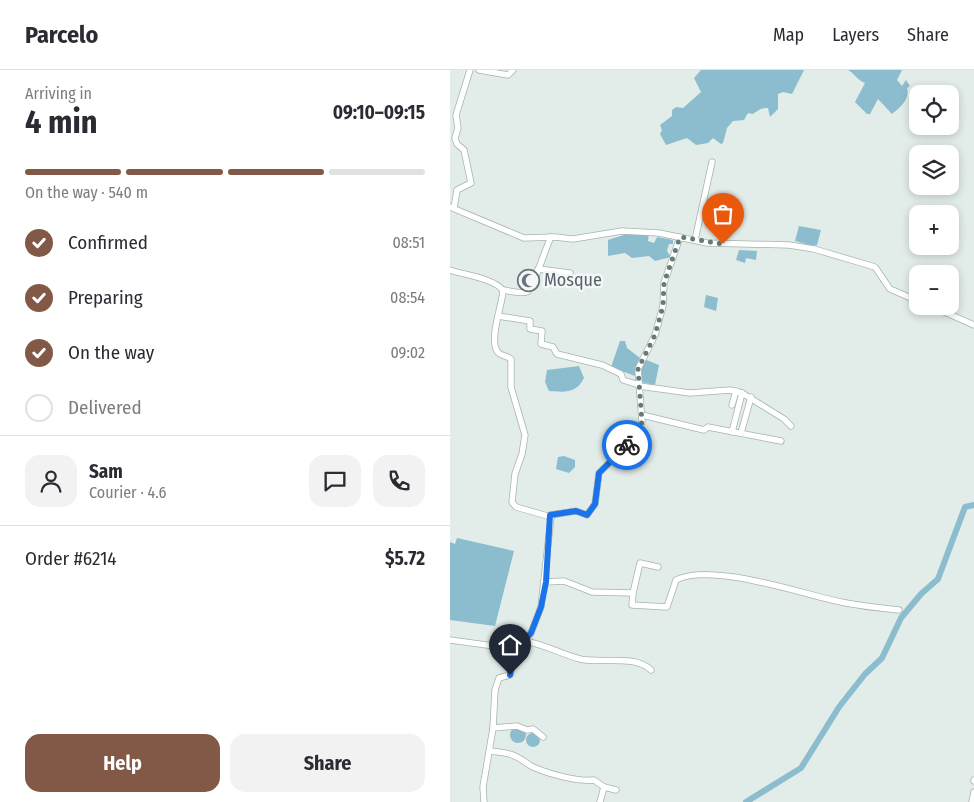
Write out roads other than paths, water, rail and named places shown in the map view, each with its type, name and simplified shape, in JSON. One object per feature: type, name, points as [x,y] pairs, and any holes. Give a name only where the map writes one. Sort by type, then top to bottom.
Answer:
[{"type":"street","points":[[470,70],[457,107],[455,138],[457,144],[464,150],[471,183],[457,190],[452,207],[524,238],[551,237],[573,239],[622,231],[659,232],[707,243],[789,245],[814,249],[875,267],[890,289],[909,297]]},
{"type":"street","points":[[479,70],[508,76],[513,70]]},
{"type":"street","points":[[695,240],[712,162]]},
{"type":"street","points":[[450,270],[478,278],[499,286],[503,290],[529,291],[551,237]]},
{"type":"street","points":[[503,290],[495,332],[496,348],[498,352],[511,359],[510,387],[525,430],[522,454],[515,474],[512,502],[516,507],[550,515],[576,511],[587,515],[595,504],[599,473],[636,437],[642,422],[638,369],[655,335],[663,306],[664,283],[680,237]]},
{"type":"street","points":[[538,269],[570,273]]},
{"type":"street","points":[[951,315],[974,325]]},
{"type":"street","points":[[498,316],[530,322],[530,330],[542,332],[541,344],[554,347],[557,354],[602,365],[621,374],[623,380],[639,385],[690,392],[739,392],[751,397],[784,419],[791,426]]},
{"type":"street","points":[[732,405],[739,392]]},
{"type":"street","points":[[732,432],[739,392]]},
{"type":"street","points":[[741,433],[751,397]]},
{"type":"street","points":[[642,415],[704,430],[708,427],[781,441]]},
{"type":"street","points":[[484,802],[483,787],[493,728],[497,682],[499,678],[510,675],[515,649],[531,633],[538,616],[546,582],[550,515]]},
{"type":"street","points":[[658,567],[640,562],[632,594],[632,605],[667,607],[676,580],[688,574],[730,578],[796,589],[841,602],[899,610]]},
{"type":"street","points":[[546,582],[564,581],[592,592],[632,594]]},
{"type":"street","points":[[450,640],[515,649]]},
{"type":"street","points":[[524,641],[542,644],[579,659],[639,663],[651,670]]},
{"type":"street","points":[[493,728],[517,726],[527,730],[533,729],[543,737]]},
{"type":"street","points":[[490,750],[508,753],[525,760],[533,767],[572,780],[586,782],[594,780],[604,787],[616,790]]},
{"type":"street","points":[[600,802],[604,787]]},
{"type":"street","points":[[972,802],[974,792]]},
{"type":"water","points":[[701,70],[804,70],[792,94],[783,92],[778,94],[778,109],[770,117],[768,108],[765,108],[753,114],[748,113],[744,120],[733,121],[727,128],[723,143],[721,144],[713,138],[708,143],[696,145],[687,138],[666,145],[660,134],[662,130],[660,125],[672,116],[672,110],[676,107],[683,108],[701,92],[694,78]]},
{"type":"water","points":[[848,70],[902,70],[897,80],[902,86],[906,80],[909,85],[907,88],[906,99],[892,114],[878,99],[870,114],[867,114],[855,102],[865,83]]},
{"type":"water","points":[[799,226],[821,230],[817,245],[813,246],[795,241]]},
{"type":"water","points":[[630,233],[649,233],[648,241],[654,243],[657,237],[673,240],[673,244],[669,244],[667,251],[671,257],[655,261],[649,256],[632,258],[625,253],[608,256],[608,240]]},
{"type":"water","points":[[739,250],[757,251],[756,260],[746,258],[745,263],[736,260]]},
{"type":"water","points":[[706,295],[718,298],[716,311],[704,307]]},
{"type":"water","points":[[620,341],[625,341],[627,348],[640,358],[635,376],[611,367]]},
{"type":"water","points":[[644,359],[659,365],[655,385],[641,382]]},
{"type":"water","points":[[579,366],[584,378],[577,387],[565,392],[549,391],[545,382],[547,370]]},
{"type":"water","points":[[564,456],[575,460],[575,467],[569,473],[556,469],[558,457]]},
{"type":"water","points":[[457,538],[514,551],[495,626],[450,620],[450,542],[455,544]]},
{"type":"water","points":[[515,727],[521,727],[526,732],[524,741],[515,743],[510,738],[510,732]]},
{"type":"water","points":[[530,733],[536,733],[540,740],[536,747],[530,747],[526,743],[526,737]]},
{"type":"waterway","points":[[746,802],[801,768],[839,707],[865,674],[882,658],[901,618],[921,594],[938,579],[965,507],[974,505]]},
{"type":"place","name":"Mosque","points":[[528,280]]}]
